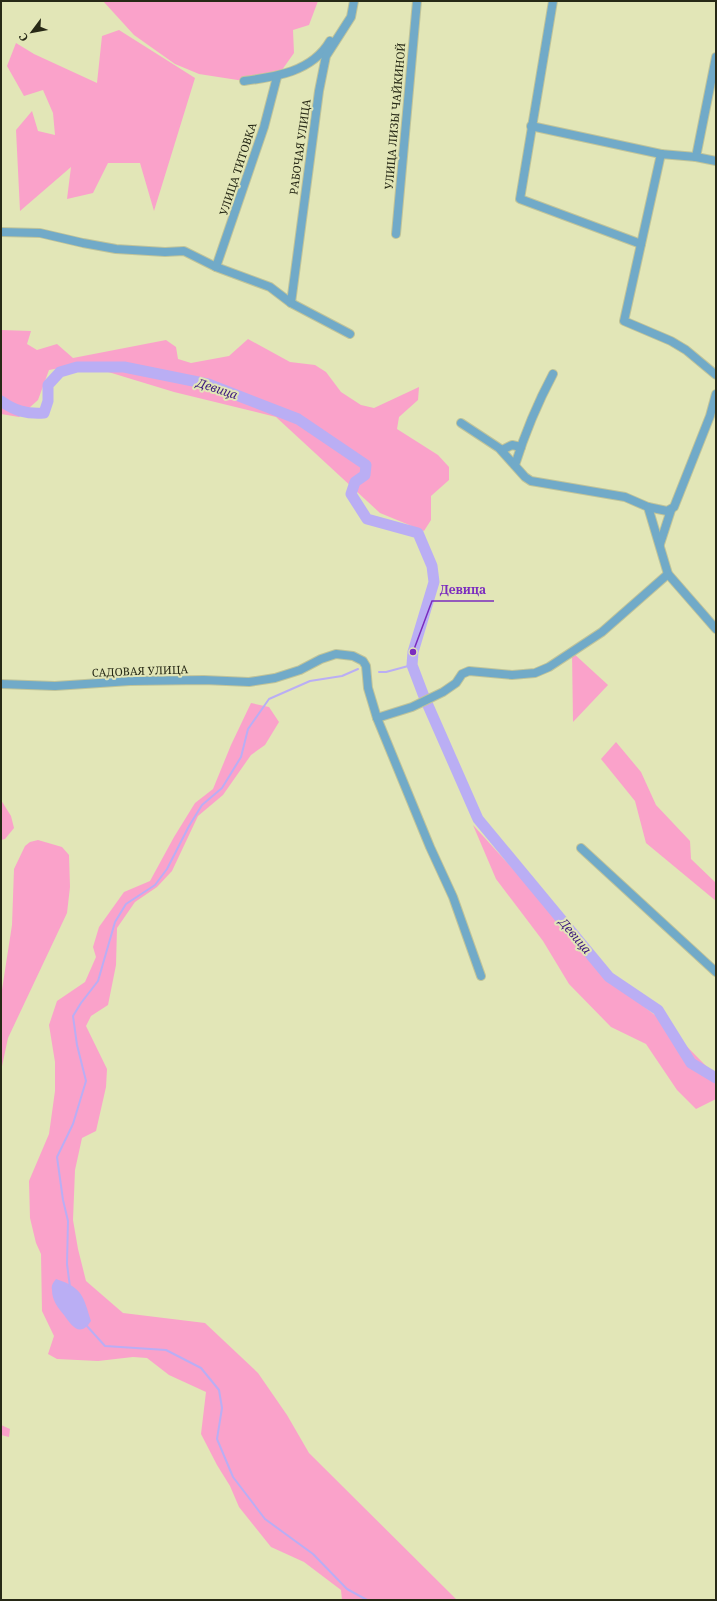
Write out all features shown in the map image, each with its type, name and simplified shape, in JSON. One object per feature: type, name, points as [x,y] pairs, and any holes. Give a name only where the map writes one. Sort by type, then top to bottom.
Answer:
[{"type":"street","points":[[244,81],[277,77],[303,67],[327,46],[354,1]]},
{"type":"street","name":"РАБОЧАЯ УЛИЦА","points":[[291,302],[319,90],[326,56],[351,17],[354,1]]},
{"type":"street","name":"УЛИЦА ЛИЗЫ ЧАЙКИНОЙ","points":[[396,234],[417,1]]},
{"type":"street","points":[[553,1],[520,199],[641,244]]},
{"type":"street","points":[[696,157],[716,57]]},
{"type":"street","name":"УЛИЦА ТИТОВКА","points":[[216,267],[264,126],[277,77]]},
{"type":"street","points":[[532,126],[661,154],[696,157],[716,161]]},
{"type":"street","points":[[661,154],[624,320],[671,341],[686,350],[716,375]]},
{"type":"street","points":[[1,232],[40,233],[116,249],[165,252],[184,251],[216,267],[270,287],[291,302],[350,334]]},
{"type":"street","points":[[515,465],[520,447],[537,404],[553,374]]},
{"type":"street","points":[[659,545],[671,510],[677,501],[710,416],[716,394]]},
{"type":"street","points":[[461,423],[502,450],[525,478],[531,481],[626,497],[648,508],[663,511],[671,510]]},
{"type":"street","points":[[502,450],[512,446],[520,447]]},
{"type":"street","points":[[648,508],[668,574],[716,629]]},
{"type":"street","points":[[377,718],[412,707],[443,692],[456,684],[462,674],[468,671],[512,675],[535,673],[549,668],[602,632],[668,574]]},
{"type":"street","name":"САДОВАЯ УЛИЦА","points":[[1,684],[55,686],[130,680],[204,680],[249,682],[279,677],[300,670],[328,656],[336,654],[353,656],[363,661],[366,666],[368,688],[377,718],[430,847],[453,897],[481,976]]},
{"type":"street","points":[[581,848],[716,972]]},
{"type":"shaded area","points":[[103,1],[318,1],[309,25],[293,30],[294,53],[277,77],[244,81],[199,74],[175,64],[134,35]]},
{"type":"shaded area","points":[[119,30],[195,78],[154,211],[140,163],[108,163],[93,193],[67,199],[71,167],[20,211],[16,130],[32,111],[38,131],[55,135],[53,113],[43,90],[24,96],[7,66],[16,43],[34,54],[97,83],[102,36]]},
{"type":"shaded area","points":[[1,330],[31,331],[27,344],[37,350],[57,344],[73,358],[166,340],[176,347],[178,359],[191,363],[229,356],[248,339],[290,362],[315,365],[326,372],[341,392],[361,405],[374,408],[419,387],[418,400],[399,417],[397,429],[438,455],[449,467],[449,480],[431,496],[431,520],[424,531],[380,513],[276,417],[174,392],[82,364],[49,370],[38,400],[19,417],[1,414]]},
{"type":"shaded area","points":[[572,652],[608,685],[573,722]]},
{"type":"shaded area","points":[[251,703],[269,707],[279,722],[265,745],[251,755],[223,795],[198,816],[172,871],[157,887],[135,902],[117,928],[116,965],[108,1005],[91,1016],[86,1026],[107,1069],[106,1087],[96,1131],[82,1138],[75,1170],[73,1220],[78,1249],[86,1281],[123,1313],[205,1323],[258,1373],[287,1415],[309,1453],[457,1600],[342,1600],[341,1590],[304,1562],[271,1547],[239,1507],[230,1486],[201,1434],[206,1392],[169,1375],[147,1358],[133,1357],[98,1361],[57,1359],[48,1354],[54,1336],[42,1311],[41,1254],[36,1243],[30,1218],[29,1181],[49,1134],[55,1091],[55,1062],[49,1025],[57,1001],[85,982],[96,957],[93,947],[99,927],[124,892],[150,881],[195,803],[213,789],[231,745]]},
{"type":"shaded area","points":[[616,742],[641,772],[656,805],[690,841],[691,859],[716,883],[716,901],[646,843],[635,801],[601,759]]},
{"type":"shaded area","points":[[1,800],[11,816],[14,828],[5,839],[1,840]]},
{"type":"shaded area","points":[[473,825],[625,992],[660,1019],[707,1067],[716,1081],[716,1099],[696,1109],[677,1090],[646,1044],[611,1027],[569,984],[543,941],[496,879]]},
{"type":"shaded area","points":[[38,840],[62,847],[69,855],[70,887],[67,913],[8,1038],[1,1071],[1,996],[12,925],[14,869],[25,846],[30,842]]},
{"type":"shaded area","points":[[56,1279],[72,1286],[84,1299],[91,1321],[83,1329],[73,1326],[56,1304],[53,1297],[52,1284]]},
{"type":"shaded area","points":[[1,1425],[10,1429],[9,1437],[1,1435]]},
{"type":"waterway","name":"Девица","points":[[1,401],[21,411],[44,413],[48,401],[48,385],[60,372],[77,367],[124,367],[208,384],[298,419],[366,465],[365,475],[355,482],[351,494],[367,519],[418,533],[432,566],[434,582],[413,652],[412,665],[423,694],[478,819],[609,977],[658,1010],[691,1063],[716,1078]]},
{"type":"waterway","points":[[379,672],[386,672],[412,665]]},
{"type":"waterway","points":[[70,1287],[67,1264],[68,1221],[63,1200],[57,1157],[73,1124],[86,1081],[77,1045],[73,1016],[98,981],[115,922],[126,904],[155,885],[167,869],[189,826],[202,805],[222,788],[241,757],[248,729],[269,699],[310,681],[342,676],[358,669]]},
{"type":"waterway","points":[[86,1325],[105,1346],[166,1350],[201,1368],[219,1390],[222,1408],[217,1439],[233,1477],[265,1519],[313,1554],[347,1589],[367,1600]]},
{"type":"place","name":"Девица","points":[[413,652]]}]
